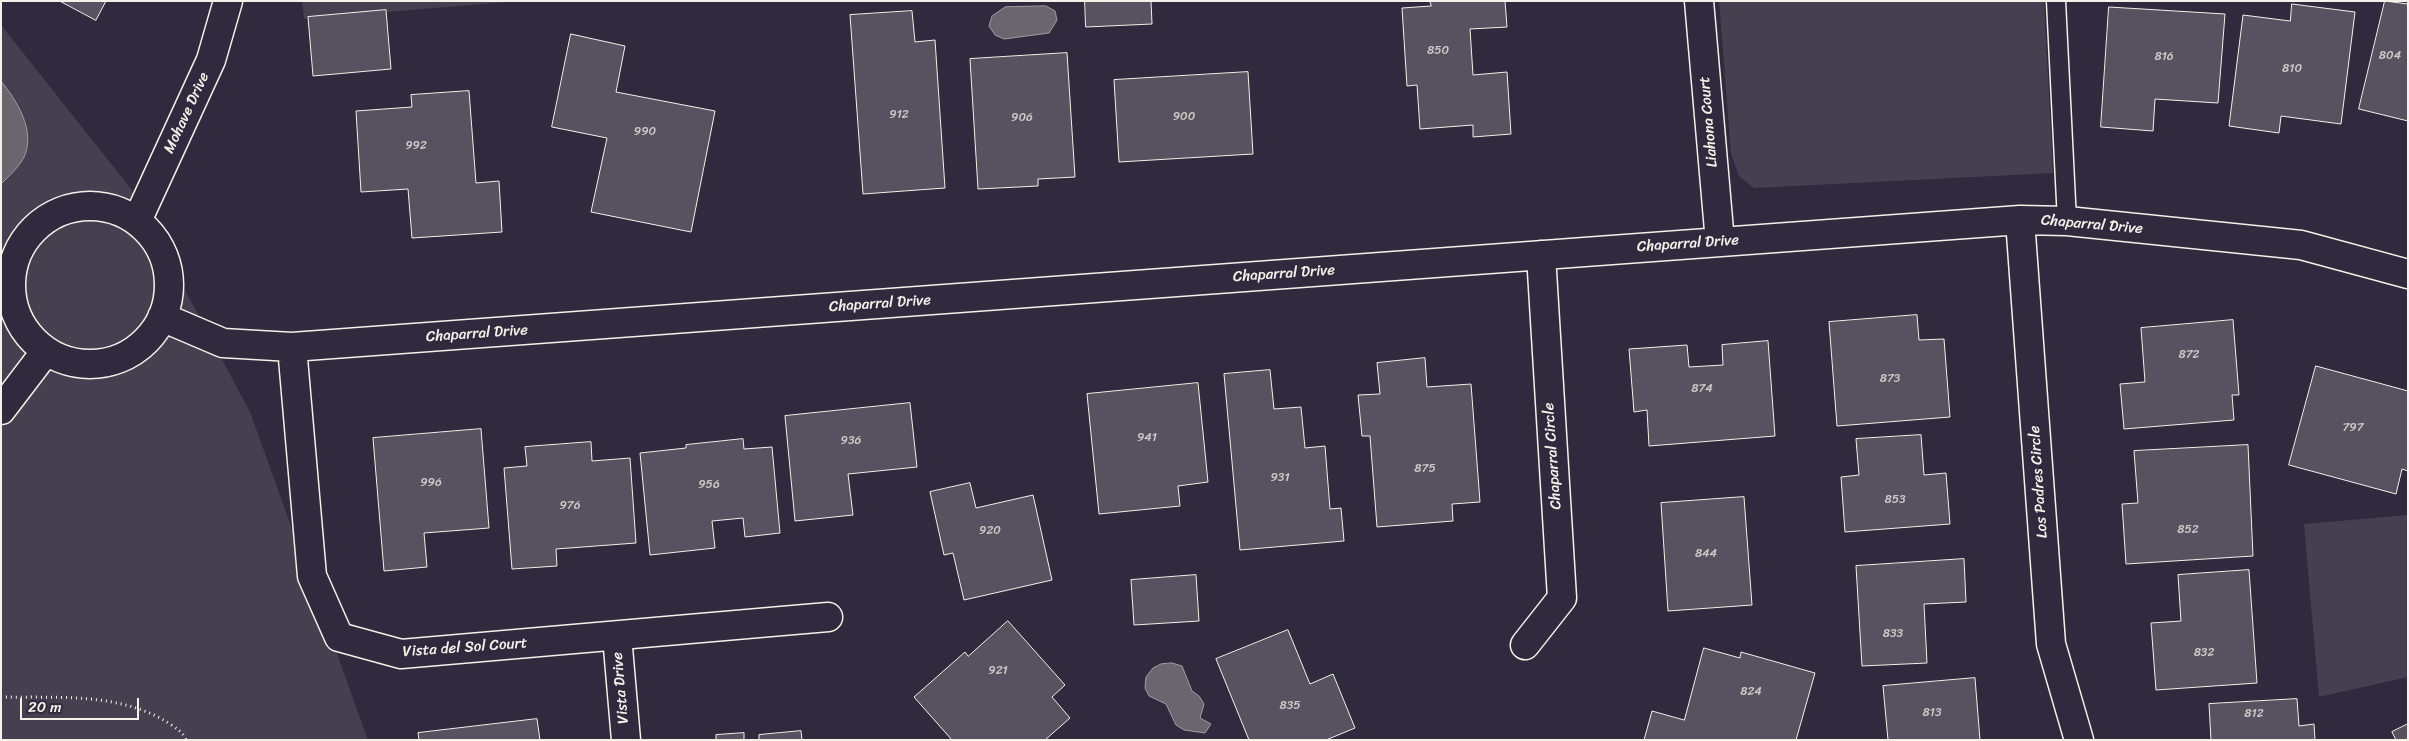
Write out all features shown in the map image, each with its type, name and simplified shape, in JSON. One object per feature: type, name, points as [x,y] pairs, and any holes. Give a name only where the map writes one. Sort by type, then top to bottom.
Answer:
[{"type":"street","name":"Mohave Drive","points":[[138,221],[212,60],[228,1]]},
{"type":"street","name":"Liahona Court","points":[[1699,1],[1720,242]]},
{"type":"street","points":[[85,205],[112,209],[138,221],[153,236],[164,254],[169,275],[168,296],[162,317],[147,339],[126,356],[99,364],[72,362],[46,351],[26,331],[14,306],[11,278],[18,251],[35,228],[58,212],[85,205]]},
{"type":"street","name":"Chaparral Drive","points":[[162,317],[223,343],[292,348],[2020,220],[2067,221],[2301,245],[2408,274]]},
{"type":"street","name":"Los Padres Circle","points":[[2020,220],[2050,644],[2079,740]]},
{"type":"street","name":"Chaparral Circle","points":[[1525,645],[1562,598],[1541,255]]},
{"type":"street","name":"Vista del Sol Court","points":[[292,348],[312,576],[339,637],[400,654],[828,617]]},
{"type":"street","points":[[1,410],[46,351]]},
{"type":"street","name":"Vista Drive","points":[[617,636],[626,740]]},
{"type":"lane","points":[[2056,1],[2067,221]]},
{"type":"path","points":[[1,697],[104,700],[152,713],[184,734],[186,740]]},
{"type":"shaded area","points":[[302,1],[518,1],[304,19]]},
{"type":"shaded area","points":[[1719,1],[2044,1],[2053,173],[1754,188],[1739,176],[1731,153]]},
{"type":"shaded area","points":[[1046,6],[1055,11],[1057,20],[1049,33],[1004,39],[995,35],[989,26],[992,16],[1005,7]]},
{"type":"shaded area","points":[[1,25],[131,189],[250,412],[368,740],[1,740]]},
{"type":"shaded area","points":[[1,81],[23,117],[28,137],[22,161],[1,184]]},
{"type":"shaded area","points":[[2408,515],[2408,677],[2319,697],[2304,524]]},
{"type":"shaded area","points":[[1172,663],[1182,666],[1192,691],[1199,696],[1204,704],[1200,718],[1211,724],[1205,733],[1184,730],[1176,725],[1166,704],[1149,696],[1145,688],[1146,677],[1153,668],[1161,664]]},
{"type":"building","points":[[60,1],[106,1],[96,20]]},
{"type":"building","points":[[1085,1],[1151,1],[1152,24],[1086,27]]},
{"type":"building","points":[[1430,1],[1505,1],[1507,27],[1470,29],[1473,75],[1507,72],[1511,134],[1473,137],[1473,125],[1420,129],[1417,85],[1407,86],[1402,8],[1431,6]]},
{"type":"building","points":[[2385,1],[2408,4],[2408,121],[2359,109]]},
{"type":"building","points":[[2292,4],[2355,12],[2341,124],[2281,116],[2279,133],[2229,126],[2243,15],[2290,21]]},
{"type":"building","points":[[2109,7],[2225,14],[2218,103],[2155,99],[2153,131],[2101,127]]},
{"type":"building","points":[[386,10],[391,69],[313,76],[308,17]]},
{"type":"building","points":[[912,11],[915,42],[935,40],[945,188],[863,194],[850,15]]},
{"type":"building","points":[[571,34],[625,46],[616,92],[715,111],[691,232],[591,212],[607,138],[552,127]]},
{"type":"building","points":[[1067,53],[1075,177],[1038,179],[1038,186],[978,189],[970,59]]},
{"type":"building","points":[[1248,72],[1253,154],[1119,162],[1114,80]]},
{"type":"building","points":[[469,91],[476,183],[499,181],[502,232],[412,238],[408,189],[361,192],[356,111],[412,107],[411,95]]},
{"type":"building","points":[[1917,315],[1919,340],[1944,339],[1950,417],[1837,426],[1829,322]]},
{"type":"building","points":[[2233,320],[2239,395],[2232,395],[2234,420],[2124,429],[2120,384],[2145,382],[2141,328]]},
{"type":"building","points":[[1768,341],[1775,436],[1649,446],[1647,410],[1634,412],[1629,349],[1687,345],[1689,367],[1723,365],[1722,345]]},
{"type":"building","points":[[1425,358],[1427,387],[1471,384],[1480,502],[1452,504],[1453,521],[1377,527],[1370,436],[1362,436],[1358,395],[1380,394],[1377,363]]},
{"type":"building","points":[[2316,366],[2408,391],[2408,471],[2402,469],[2396,494],[2289,465]]},
{"type":"building","points":[[1270,370],[1274,409],[1301,407],[1305,448],[1325,446],[1330,509],[1341,508],[1344,541],[1240,550],[1224,374]]},
{"type":"building","points":[[1198,383],[1208,482],[1178,486],[1180,506],[1099,514],[1087,394]]},
{"type":"building","points":[[910,403],[917,467],[848,474],[853,515],[795,521],[785,416]]},
{"type":"building","points":[[481,429],[489,528],[424,533],[427,567],[384,571],[373,438]]},
{"type":"building","points":[[1921,435],[1924,475],[1946,473],[1950,524],[1845,532],[1841,477],[1859,475],[1856,439]]},
{"type":"building","points":[[743,439],[744,449],[772,447],[780,533],[745,537],[743,518],[712,521],[715,548],[650,555],[640,453],[686,448],[686,445]]},
{"type":"building","points":[[591,442],[592,461],[630,458],[636,543],[556,549],[557,566],[512,569],[504,468],[527,466],[525,447]]},
{"type":"building","points":[[2248,445],[2253,556],[2126,564],[2122,504],[2138,503],[2134,451]]},
{"type":"building","points":[[970,483],[976,508],[1033,495],[1052,580],[964,600],[953,553],[944,555],[930,492]]},
{"type":"building","points":[[1744,497],[1752,605],[1668,611],[1661,503]]},
{"type":"building","points":[[1964,559],[1966,602],[1924,604],[1927,663],[1862,666],[1856,566]]},
{"type":"building","points":[[2249,570],[2257,683],[2156,690],[2151,623],[2181,621],[2178,575]]},
{"type":"building","points":[[1196,575],[1199,621],[1134,625],[1131,580]]},
{"type":"building","points":[[1008,621],[1065,685],[1052,697],[1070,718],[1045,740],[952,740],[914,697],[965,652],[968,656]]},
{"type":"building","points":[[1288,630],[1310,684],[1333,674],[1355,728],[1326,740],[1249,740],[1216,659]]},
{"type":"building","points":[[1704,648],[1740,658],[1741,652],[1815,673],[1796,740],[1644,740],[1652,711],[1684,720]]},
{"type":"building","points":[[1975,678],[1980,740],[1888,740],[1883,686]]},
{"type":"building","points":[[2297,699],[2299,726],[2314,724],[2315,740],[2211,740],[2209,704]]},
{"type":"building","points":[[537,719],[540,740],[419,740],[418,733]]},
{"type":"building","points":[[2408,724],[2408,740],[2396,740],[2392,732]]},
{"type":"building","points":[[801,731],[802,740],[759,740],[759,735]]},
{"type":"building","points":[[744,733],[744,740],[716,740],[716,735]]}]
